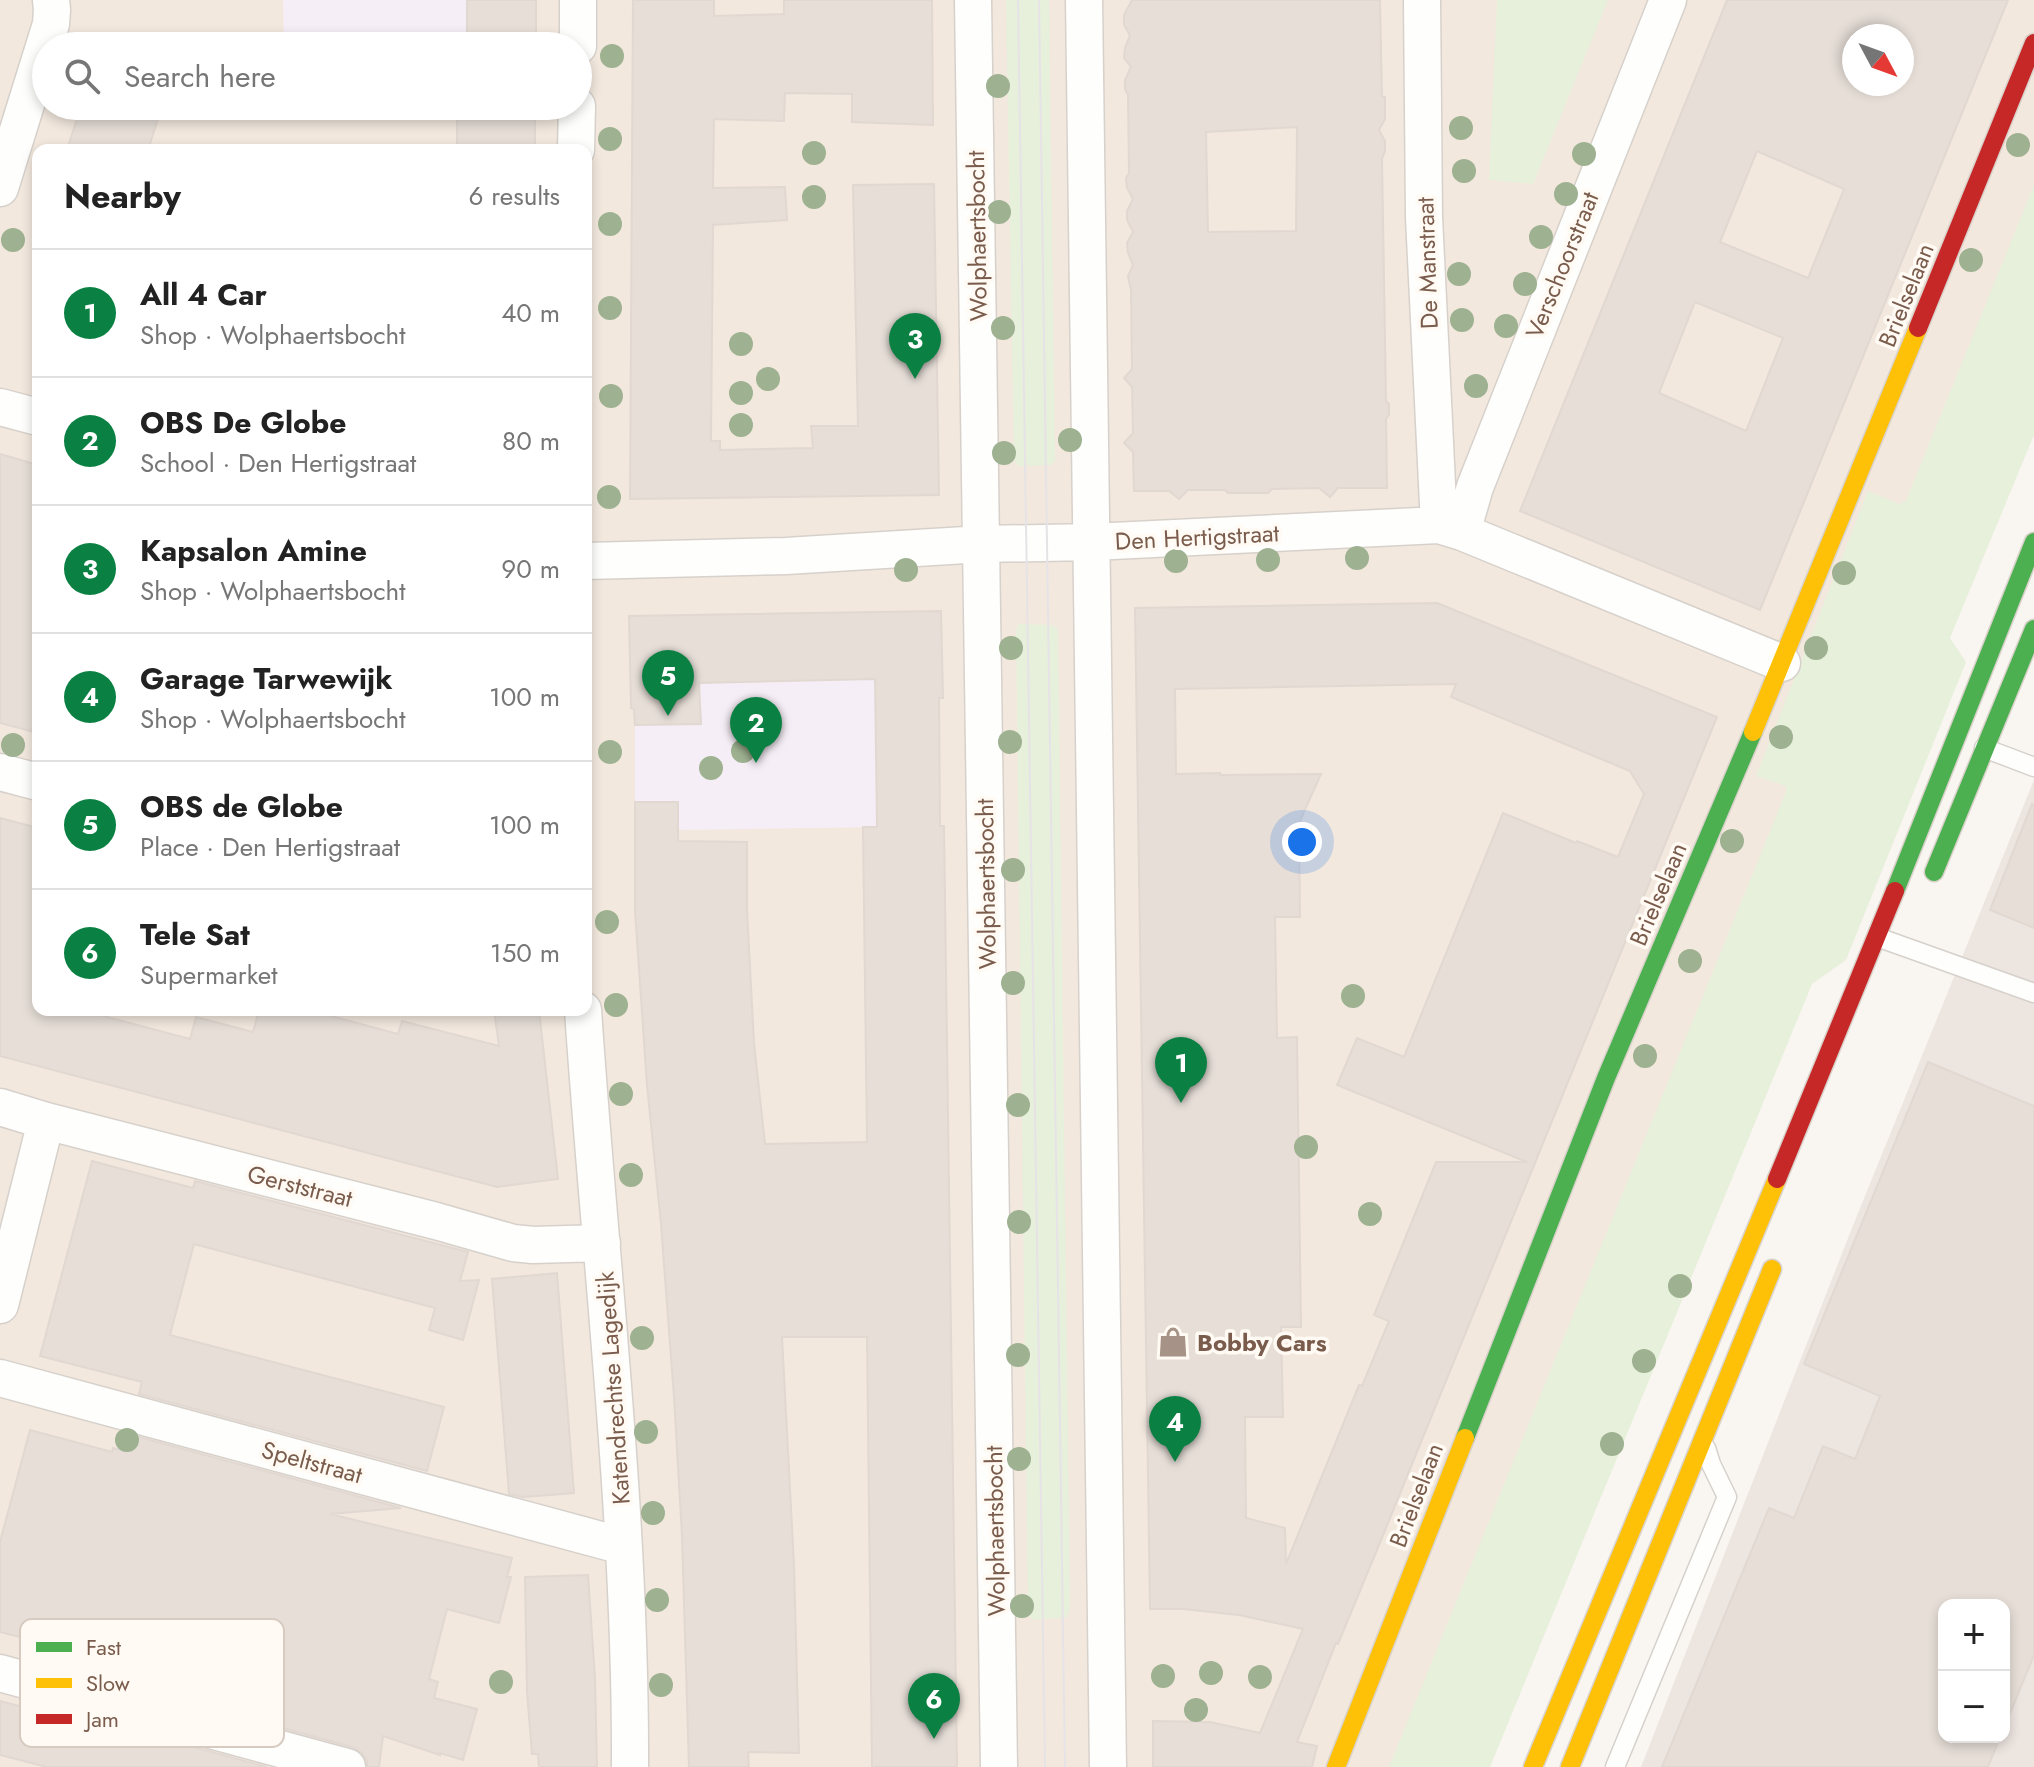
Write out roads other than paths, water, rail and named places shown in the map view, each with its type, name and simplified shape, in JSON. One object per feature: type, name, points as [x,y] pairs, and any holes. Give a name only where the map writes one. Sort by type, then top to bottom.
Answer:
[{"type":"main road","name":"Brielselaan","points":[[1336,1767],[1606,1078],[1782,663],[2034,43]]},
{"type":"main road","points":[[1533,1767],[1877,937],[2034,542]]},
{"type":"main road","points":[[1927,890],[2034,629]]},
{"type":"main road","points":[[1570,1767],[1780,1250]]},
{"type":"street","points":[[49,32],[51,0]]},
{"type":"street","points":[[578,0],[578,32]]},
{"type":"street","name":"Wolphaertsbocht","points":[[973,0],[999,1767]]},
{"type":"street","points":[[1084,0],[1108,1767]]},
{"type":"street","name":"De Manstraat","points":[[1422,0],[1424,217],[1451,529]]},
{"type":"street","name":"Verschoorstraat","points":[[1451,529],[1480,473],[1668,0]]},
{"type":"street","points":[[0,188],[32,85]]},
{"type":"street","points":[[576,144],[577,120]]},
{"type":"street","points":[[0,407],[32,415]]},
{"type":"street","name":"Den Hertigstraat","points":[[592,561],[1451,529],[1782,663]]},
{"type":"street","points":[[0,772],[32,780]]},
{"type":"street","name":"Katendrechtse Lagedijk","points":[[583,1016],[621,1481],[630,1767]]},
{"type":"street","name":"Gerststraat","points":[[0,1107],[513,1243],[602,1243]]},
{"type":"street","points":[[0,1305],[46,1121]]},
{"type":"street","name":"Speltstraat","points":[[0,1378],[623,1546]]},
{"type":"street","points":[[0,1673],[20,1678]]},
{"type":"street","points":[[273,1747],[347,1767]]},
{"type":"lane","points":[[1955,738],[2034,767]]},
{"type":"lane","points":[[1877,937],[2034,993]]},
{"type":"lane","points":[[1615,1767],[1727,1497],[1711,1464],[1704,1438]]},
{"type":"tram line","points":[[1018,0],[1045,1767]]},
{"type":"tram line","points":[[1039,0],[1065,1767]]},
{"type":"place","name":"Kapsalon Amine","points":[[915,379]]},
{"type":"place","name":"OBS de Globe","points":[[668,716]]},
{"type":"place","name":"OBS De Globe","points":[[756,763]]},
{"type":"place","name":"All 4 Car","points":[[1181,1103]]},
{"type":"place","name":"Bobby Cars","points":[[1173,1342]]},
{"type":"place","name":"Garage Tarwewijk","points":[[1175,1462]]},
{"type":"place","name":"Tele Sat","points":[[934,1739]]}]
